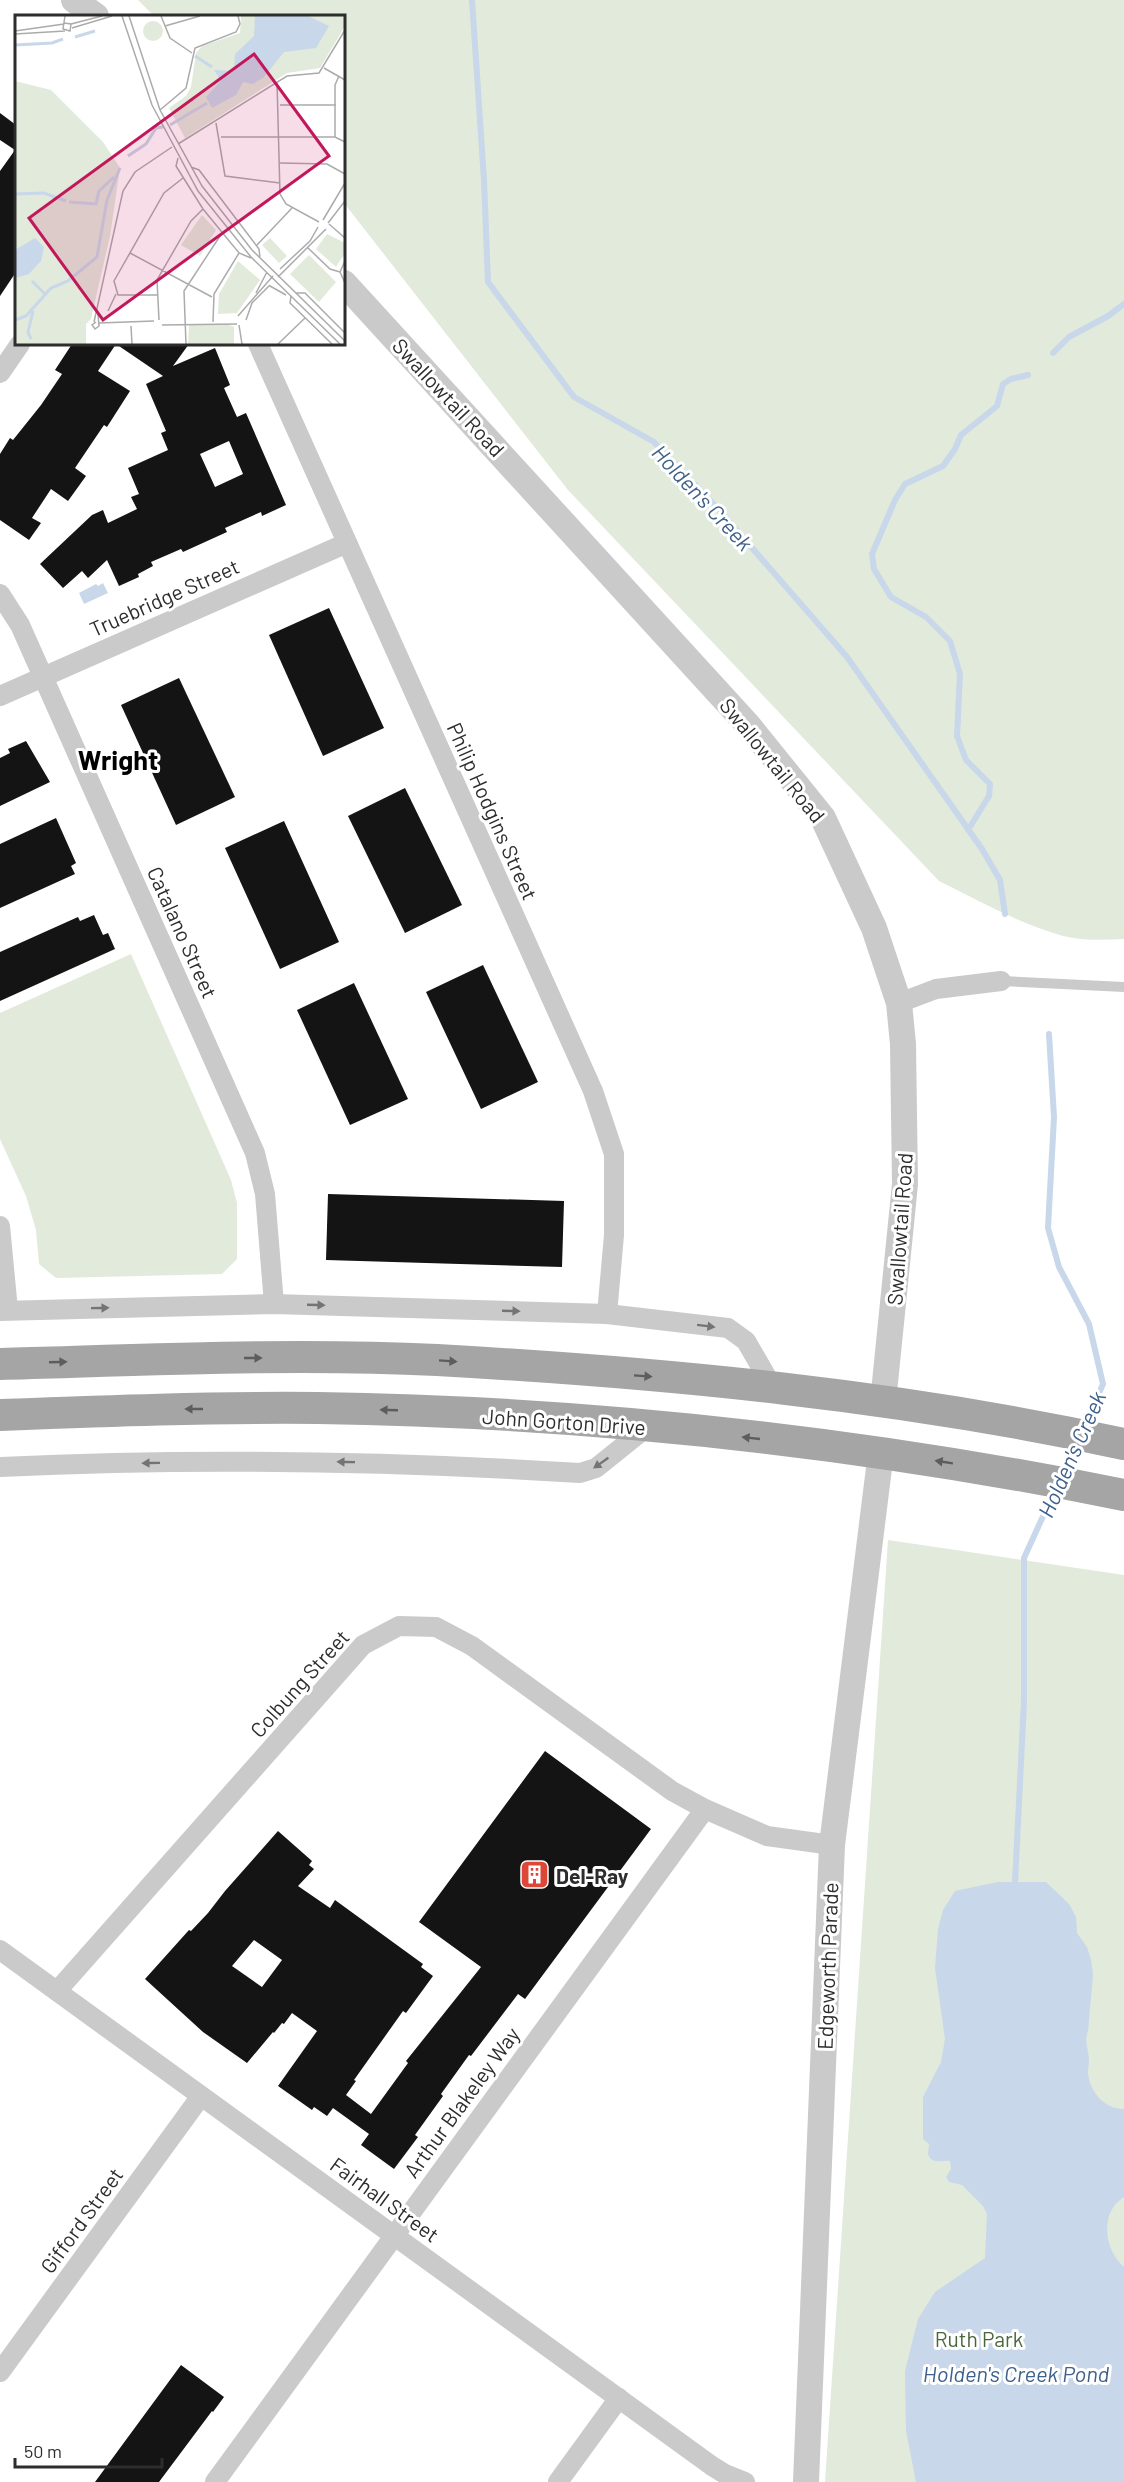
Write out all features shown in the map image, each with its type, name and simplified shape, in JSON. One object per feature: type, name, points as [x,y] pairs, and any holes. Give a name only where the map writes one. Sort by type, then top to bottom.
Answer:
[{"type":"main road","points":[[0,1364],[187,1358],[436,1360],[772,1386],[1024,1422],[1124,1444]]},
{"type":"main road","name":"John Gorton Drive","points":[[0,1416],[170,1409],[318,1408],[443,1412],[646,1427],[881,1452],[1118,1494]]},
{"type":"street","points":[[74,0],[96,15]]},
{"type":"street","points":[[86,0],[96,15]]},
{"type":"street","name":"Swallowtail Road","points":[[345,284],[740,717],[823,818],[874,928],[899,1003],[903,1044],[905,1184],[883,1402]]},
{"type":"street","points":[[0,373],[19,345]]},
{"type":"street","name":"Philip Hodgins Street","points":[[258,345],[594,1091],[608,1129],[614,1154],[614,1223],[606,1314]]},
{"type":"street","name":"Truebridge Street","points":[[0,696],[347,543]]},
{"type":"street","name":"Catalano Street","points":[[0,594],[20,625],[98,795],[255,1153],[265,1194],[274,1304]]},
{"type":"street","points":[[899,1003],[936,989],[1001,981]]},
{"type":"street","points":[[0,1226],[4,1310],[274,1304],[606,1314],[728,1328],[746,1341],[772,1386]]},
{"type":"street","points":[[0,1467],[204,1462],[338,1462],[447,1465],[580,1473],[596,1468],[646,1427]]},
{"type":"street","name":"Edgeworth Parade","points":[[806,2482],[832,1845],[881,1452]]},
{"type":"street","name":"Colbung Street","points":[[57,1991],[363,1645],[399,1626],[436,1628],[472,1646],[672,1791],[705,1809],[767,1836],[832,1845]]},
{"type":"street","name":"Arthur Blakeley Way","points":[[215,2482],[705,1809]]},
{"type":"street","name":"Fairhall Street","points":[[0,1950],[712,2466],[745,2482]]},
{"type":"street","name":"Gifford Street","points":[[0,2372],[201,2096]]},
{"type":"street","points":[[558,2482],[619,2398]]},
{"type":"lane","points":[[1001,981],[1124,987]]},
{"type":"green space","points":[[138,0],[1124,0],[1124,939],[1078,939],[1047,931],[1000,912],[939,881],[568,490],[345,204],[345,15],[153,15]]},
{"type":"green space","points":[[131,954],[231,1180],[237,1203],[237,1259],[222,1274],[56,1278],[39,1264],[36,1230],[26,1196],[0,1139],[0,1013]]},
{"type":"green space","name":"Ruth Park","points":[[888,1540],[1124,1575],[1124,2482],[825,2482]]},
{"type":"water","points":[[103,583],[108,593],[84,604],[79,593]]},
{"type":"water","name":"Holden's Creek Pond","points":[[998,1882],[1046,1882],[1069,1904],[1076,1917],[1077,1933],[1087,1947],[1093,1974],[1086,2039],[1089,2080],[1095,2093],[1104,2103],[1124,2109],[1124,2197],[1111,2212],[1107,2231],[1112,2251],[1124,2267],[1124,2482],[916,2482],[906,2431],[905,2371],[918,2319],[935,2292],[985,2258],[987,2214],[983,2206],[962,2185],[949,2182],[946,2177],[951,2169],[950,2161],[932,2160],[928,2154],[929,2144],[923,2139],[923,2097],[941,2062],[945,2039],[935,1968],[938,1929],[943,1910],[955,1891]]},
{"type":"building","points":[[0,113],[15,124],[15,150],[0,140]]},
{"type":"building","points":[[15,150],[15,274],[0,296],[0,171]]},
{"type":"building","points":[[71,345],[115,345],[98,371],[130,391],[107,427],[104,425],[75,468],[86,476],[68,501],[51,489],[32,518],[41,523],[29,540],[0,520],[0,454],[10,438],[13,440],[41,405],[62,374],[55,370]]},
{"type":"building","points":[[117,345],[188,345],[173,366],[215,348],[230,385],[224,388],[237,417],[246,413],[286,505],[262,516],[261,512],[225,528],[227,532],[183,552],[181,549],[151,562],[153,566],[138,574],[139,577],[119,586],[107,560],[88,578],[82,571],[63,588],[40,564],[92,515],[103,510],[108,523],[137,509],[131,497],[139,494],[128,468],[168,450],[161,433],[166,431],[146,384],[163,376]],"holes":[[[229,441],[243,474],[215,487],[200,454]]]},
{"type":"building","points":[[329,608],[384,728],[323,756],[269,635]]},
{"type":"building","points":[[179,678],[235,797],[176,825],[121,705]]},
{"type":"building","points":[[26,741],[50,782],[0,806],[0,758],[10,753],[8,749]]},
{"type":"building","points":[[405,788],[462,905],[405,933],[348,816]]},
{"type":"building","points":[[56,818],[76,863],[71,866],[75,874],[0,908],[0,844]]},
{"type":"building","points":[[284,821],[339,942],[280,969],[225,848]]},
{"type":"building","points":[[94,915],[103,935],[108,933],[115,949],[0,1001],[0,952],[78,917],[80,921]]},
{"type":"building","points":[[483,965],[538,1082],[481,1109],[426,992]]},
{"type":"building","points":[[354,983],[408,1099],[350,1125],[297,1010]]},
{"type":"building","points":[[328,1194],[564,1201],[562,1267],[326,1260]]},
{"type":"building","points":[[545,1751],[651,1829],[525,1999],[518,1994],[471,2056],[469,2055],[415,2135],[418,2137],[394,2169],[361,2145],[369,2134],[333,2108],[327,2116],[314,2107],[312,2110],[278,2086],[317,2031],[292,2013],[247,2063],[203,2032],[145,1979],[189,1930],[191,1931],[208,1913],[278,1831],[312,1861],[309,1865],[314,1869],[298,1886],[330,1908],[335,1900],[423,1964],[421,1967],[433,1976],[406,2013],[403,2011],[354,2080],[356,2081],[346,2095],[371,2114],[408,2063],[406,2061],[481,1967],[419,1922]],"holes":[[[254,1940],[282,1960],[262,1987],[232,1966]]]},
{"type":"building","points":[[181,2365],[224,2397],[213,2412],[159,2482],[95,2482]]},
{"type":"waterway","name":"Holden's Creek","points":[[472,0],[488,282],[574,397],[654,442],[720,511],[847,657],[982,849],[1000,880],[1005,914]]},
{"type":"waterway","points":[[1053,353],[1069,337],[1108,316],[1124,304]]},
{"type":"waterway","points":[[968,830],[989,796],[990,784],[966,760],[957,736],[960,674],[950,641],[926,617],[891,597],[874,569],[872,554],[895,500],[905,484],[943,466],[955,449],[961,435],[997,406],[1003,384],[1011,379],[1028,375]]},
{"type":"waterway","name":"Holden's Creek","points":[[1049,1034],[1054,1117],[1048,1228],[1059,1267],[1089,1324],[1103,1384],[1084,1427]]},
{"type":"waterway","name":"Holden's Creek","points":[[1063,1473],[1076,1444]]},
{"type":"waterway","name":"Holden's Creek","points":[[1015,1882],[1024,1702],[1024,1558],[1055,1490]]},
{"type":"place","name":"Del-Ray","points":[[535,1875]]},
{"type":"district","name":"Wright","points":[[118,759]]}]
